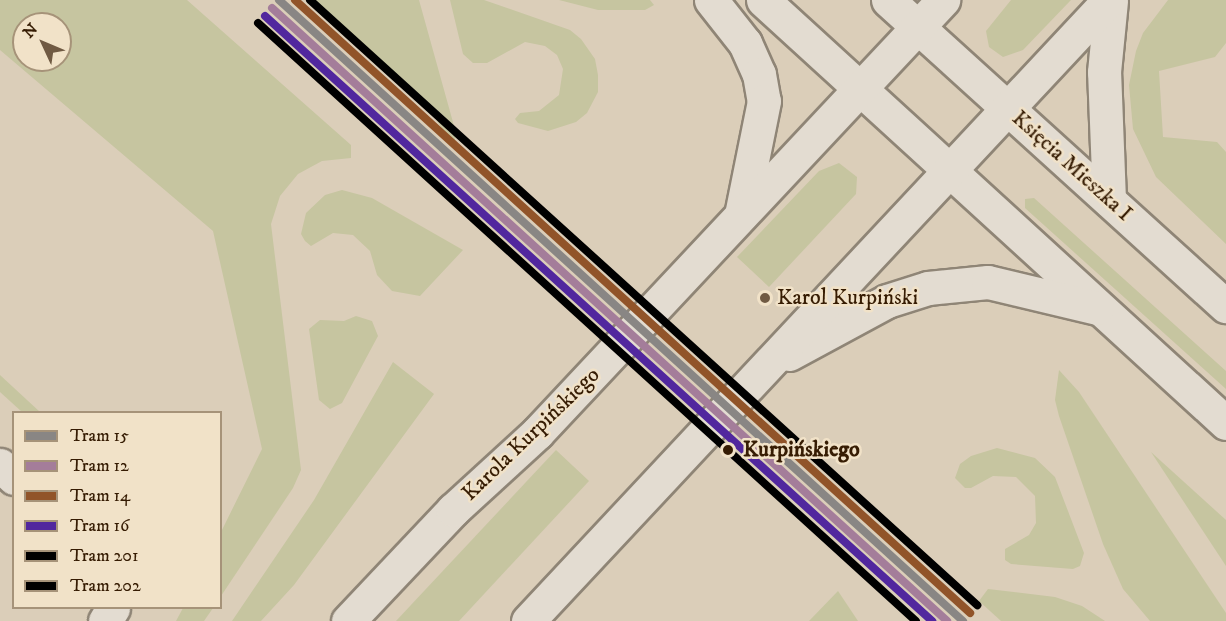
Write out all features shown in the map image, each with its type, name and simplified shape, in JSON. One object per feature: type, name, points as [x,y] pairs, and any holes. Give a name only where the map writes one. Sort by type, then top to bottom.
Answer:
[{"type":"street","points":[[711,0],[745,43],[759,74],[764,101],[741,217]]},
{"type":"street","points":[[763,0],[1226,423]]},
{"type":"street","name":"Księcia Mieszka I","points":[[888,0],[1226,306]]},
{"type":"street","name":"Karola Kurpińskiego","points":[[348,621],[453,510],[537,433],[943,0]]},
{"type":"street","points":[[528,621],[764,368],[815,329],[949,170],[1110,0]]},
{"type":"street","points":[[1109,200],[1104,72],[1110,0]]},
{"type":"street","points":[[815,329],[887,300],[928,288],[988,282],[1101,309]]},
{"type":"street","points":[[0,465],[12,476]]},
{"type":"green space","points":[[0,0],[187,0],[351,145],[351,158],[322,161],[298,174],[280,196],[271,224],[301,470],[293,488],[222,594],[222,530],[262,449],[213,231],[26,72],[72,72],[72,12],[12,12],[12,60],[0,50]]},
{"type":"green space","points":[[310,0],[419,0],[456,133],[454,147],[428,107]]},
{"type":"green space","points":[[450,0],[484,0],[570,30],[581,39],[595,59],[598,75],[598,92],[587,113],[576,122],[548,131],[518,123],[515,119],[520,113],[539,111],[559,95],[563,69],[557,55],[545,46],[525,42],[487,63],[473,63],[463,54]]},
{"type":"green space","points":[[559,0],[650,0],[654,5],[645,10],[598,10]]},
{"type":"green space","points":[[1011,0],[1071,0],[1023,50],[1003,57],[989,47],[986,31]]},
{"type":"green space","points":[[1168,0],[1226,0],[1226,43],[1215,57],[1159,71],[1163,137],[1217,142],[1226,152],[1226,244],[1156,177],[1133,129],[1129,85],[1136,51],[1143,33]]},
{"type":"green space","points":[[839,163],[857,177],[856,194],[769,287],[737,257],[819,171]]},
{"type":"green space","points":[[342,190],[372,198],[463,250],[420,296],[392,291],[377,275],[370,251],[353,235],[333,233],[311,246],[301,234],[306,213],[325,195]]},
{"type":"green space","points":[[1034,198],[1226,371],[1226,389],[1025,208],[1025,199]]},
{"type":"green space","points":[[356,316],[372,321],[378,336],[342,403],[330,409],[319,400],[309,329],[320,320],[344,321]]},
{"type":"green space","points":[[393,362],[434,394],[294,585],[261,621],[232,621],[314,500]]},
{"type":"green space","points":[[1059,370],[1079,392],[1226,613],[1226,621],[1150,621],[1123,589],[1103,544],[1059,416],[1055,400]]},
{"type":"green space","points":[[0,375],[39,411],[21,411],[0,392]]},
{"type":"green space","points":[[997,448],[1035,458],[1055,477],[1084,553],[1080,566],[1073,569],[1011,564],[1005,560],[1005,549],[1029,535],[1036,523],[1035,496],[1016,477],[993,476],[971,488],[965,488],[955,478],[960,464],[971,456]]},
{"type":"green space","points":[[556,450],[589,481],[459,621],[396,621]]},
{"type":"green space","points":[[1151,452],[1226,520],[1226,566]]},
{"type":"green space","points":[[988,589],[1055,597],[1082,606],[1105,621],[1001,621],[979,601]]},
{"type":"green space","points":[[838,591],[858,621],[809,621]]},
{"type":"green space","points":[[182,609],[212,609],[204,621],[176,621]]},
{"type":"tram line","name":"15","points":[[279,0],[963,621]]},
{"type":"tram line","name":"14","points":[[295,0],[970,613]]},
{"type":"tram line","name":"201","points":[[310,0],[977,605]]},
{"type":"tram line","name":"12","points":[[272,8],[947,621]]},
{"type":"tram line","name":"16","points":[[265,16],[932,621]]},
{"type":"tram line","name":"202","points":[[258,23],[916,621]]},
{"type":"place","name":"Karol Kurpiński","points":[[765,298]]},
{"type":"place","name":"Kurpińskiego","points":[[728,450]]}]
